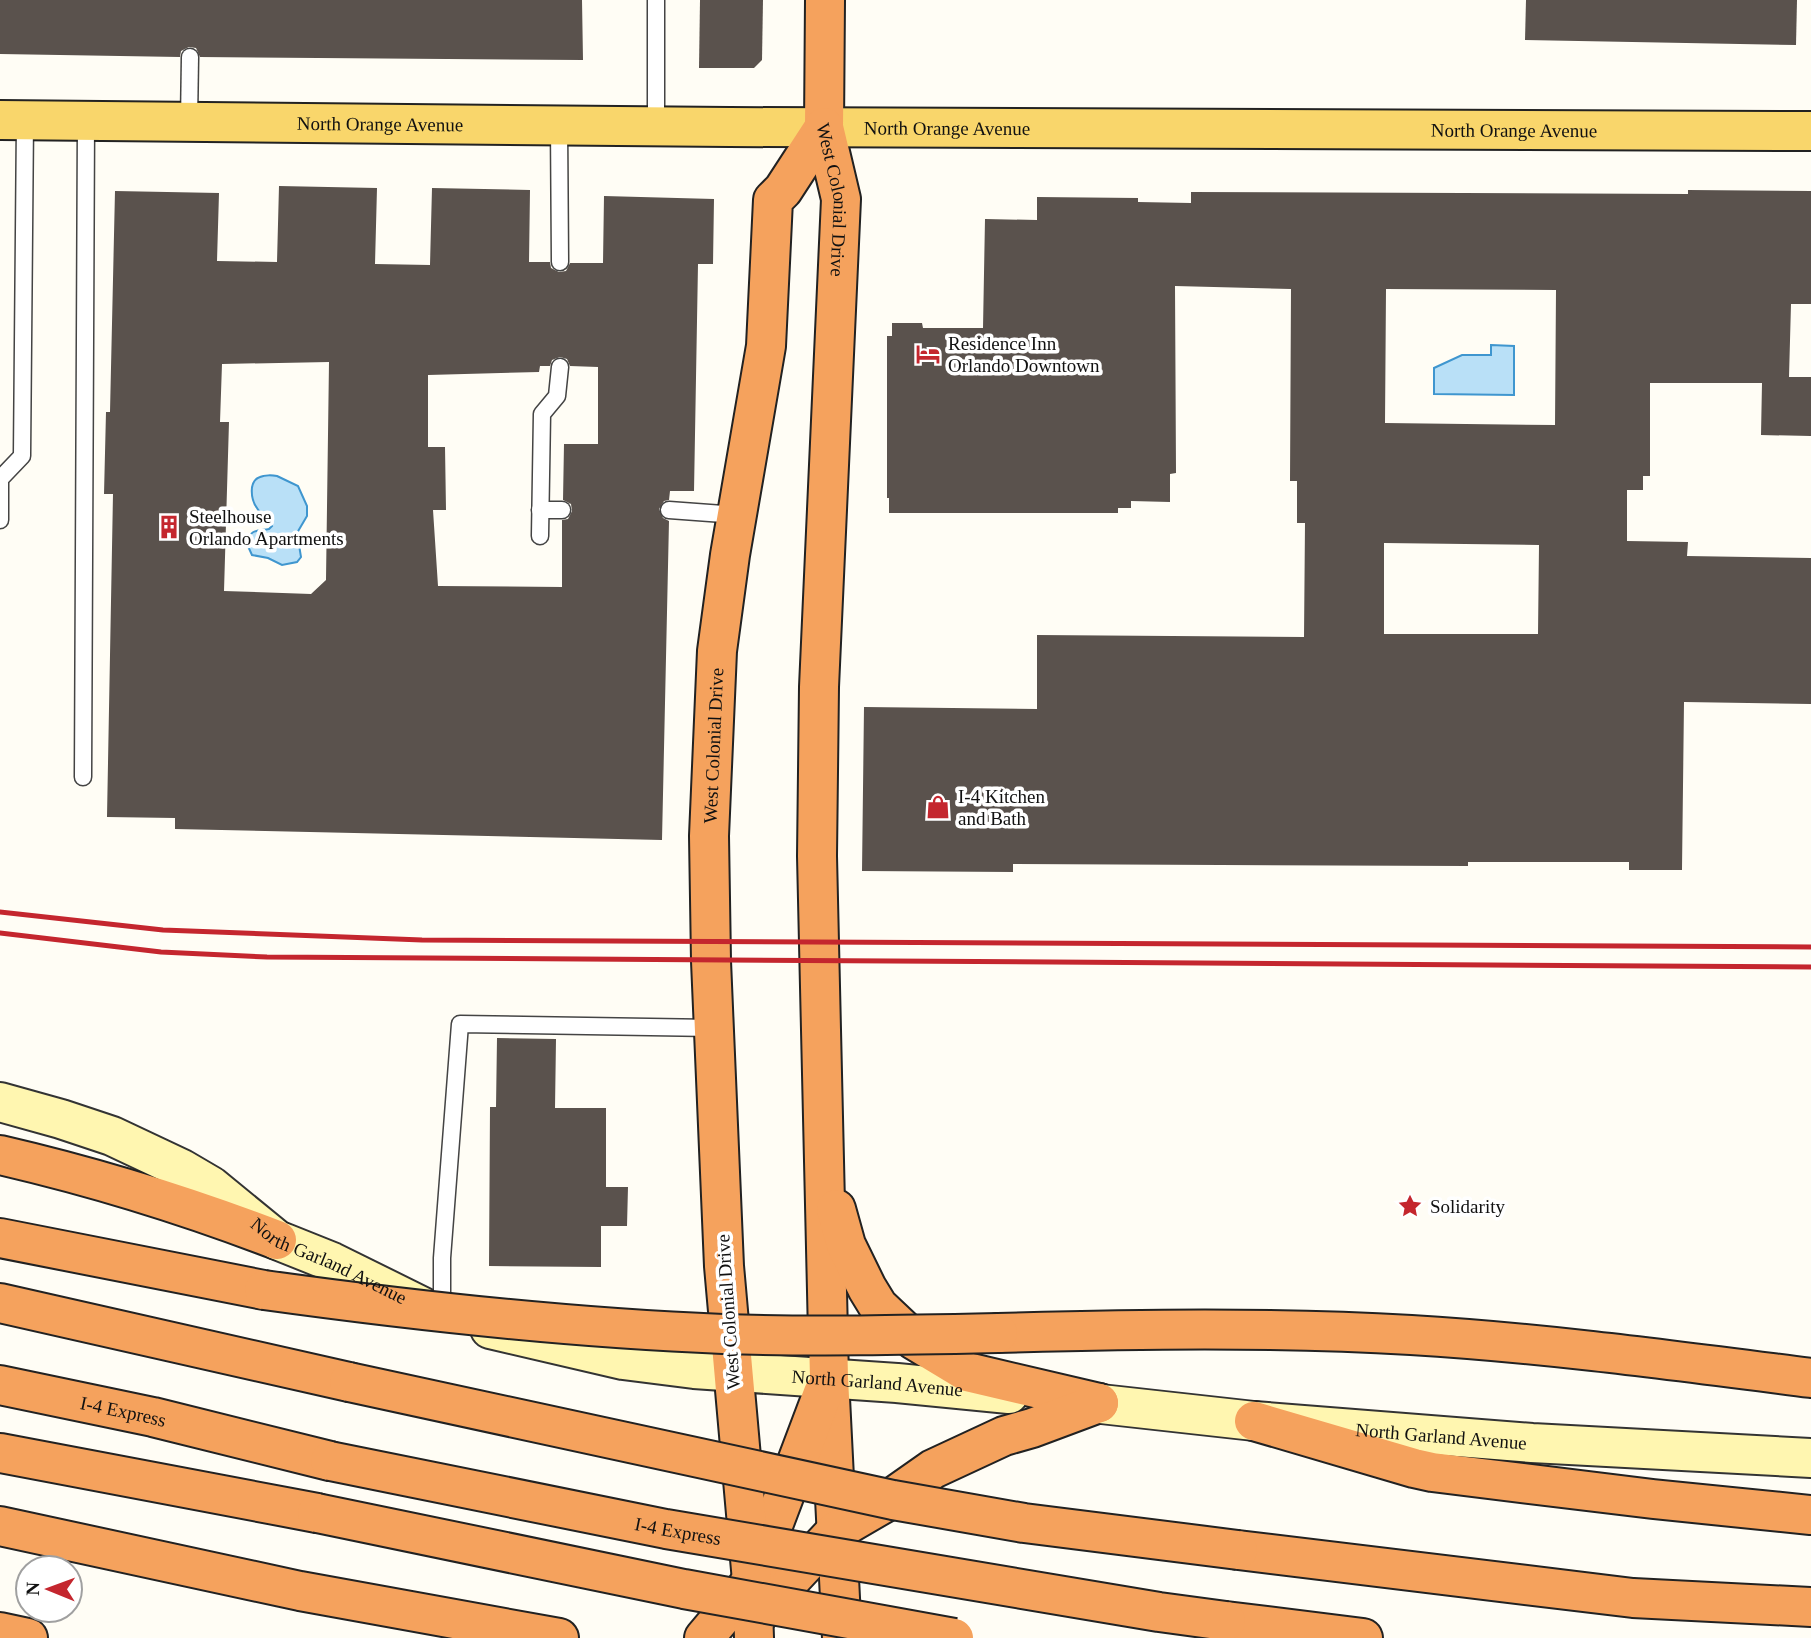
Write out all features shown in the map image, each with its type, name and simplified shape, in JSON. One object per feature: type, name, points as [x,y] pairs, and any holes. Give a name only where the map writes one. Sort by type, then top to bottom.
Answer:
[{"type":"highway","points":[[824,127],[825,0]]},
{"type":"highway","name":"West Colonial Drive","points":[[754,1629],[724,1266],[713,1028],[709,871],[713,715],[721,611],[766,346],[773,200],[783,190],[824,127]]},
{"type":"highway","name":"West Colonial Drive","points":[[824,127],[841,199],[817,765],[817,943],[829,1378],[842,1638]]},
{"type":"highway","points":[[822,1135],[846,1245],[867,1288],[889,1318],[914,1340],[967,1372],[1099,1403]]},
{"type":"highway","points":[[0,1155],[141,1191],[277,1240]]},
{"type":"highway","points":[[0,1238],[264,1290],[375,1306],[594,1327],[774,1335],[1183,1328],[1411,1335],[1604,1352],[1811,1378]]},
{"type":"highway","points":[[0,1303],[893,1500],[1024,1523],[1633,1598],[1811,1607]]},
{"type":"highway","points":[[704,1638],[752,1581],[829,1378]]},
{"type":"highway","name":"I-4 Express","points":[[0,1385],[153,1417],[330,1461],[666,1529],[1159,1612],[1363,1638]]},
{"type":"highway","points":[[754,1629],[836,1531],[886,1502],[933,1469],[974,1449],[1099,1403]]},
{"type":"highway","points":[[1254,1420],[1432,1472],[1811,1515]]},
{"type":"highway","points":[[0,1453],[317,1513],[684,1589],[954,1638]]},
{"type":"highway","points":[[0,1526],[300,1591],[559,1638]]},
{"type":"highway","points":[[0,1632],[28,1638]]},
{"type":"main road","name":"North Orange Avenue","points":[[13,120],[1811,131]]},
{"type":"street","name":"North Garland Avenue","points":[[0,1102],[113,1136],[182,1169],[211,1185],[277,1240],[332,1262],[442,1316],[502,1333],[623,1360],[732,1372],[829,1378],[1099,1403],[1254,1420],[1532,1443],[1811,1458]]},
{"type":"lane","points":[[656,0],[656,126]]},
{"type":"lane","points":[[189,121],[190,57]]},
{"type":"lane","points":[[0,520],[0,479],[22,456],[13,120]]},
{"type":"lane","points":[[83,778],[86,120]]},
{"type":"lane","points":[[559,125],[560,262]]},
{"type":"lane","points":[[540,536],[542,414],[557,396],[559,367]]},
{"type":"lane","points":[[540,510],[562,510]]},
{"type":"lane","points":[[669,510],[737,515]]},
{"type":"lane","points":[[442,1316],[442,1258],[460,1024],[713,1028]]},
{"type":"water","points":[[1491,345],[1514,346],[1514,395],[1434,394],[1434,368],[1462,355],[1491,355]]},
{"type":"water","points":[[262,476],[277,476],[298,486],[307,506],[307,516],[297,533],[301,557],[297,562],[282,565],[268,558],[252,555],[246,542],[252,533],[272,526],[255,505],[252,486],[256,479]]},
{"type":"building","points":[[0,0],[582,0],[583,60],[200,57],[196,48],[189,47],[181,51],[180,57],[0,54]]},
{"type":"building","points":[[700,0],[763,0],[762,60],[754,68],[699,68]]},
{"type":"building","points":[[1526,0],[1797,0],[1796,45],[1525,40]]},
{"type":"building","name":"Steelhouse Orlando Apartments","points":[[279,186],[377,188],[375,264],[430,265],[432,188],[530,190],[529,262],[550,262],[551,268],[559,272],[566,271],[570,263],[603,263],[604,196],[714,199],[713,264],[698,264],[694,491],[670,491],[669,500],[664,501],[659,509],[663,518],[669,521],[662,840],[175,829],[175,818],[107,817],[113,494],[104,494],[106,412],[110,412],[115,191],[219,193],[217,261],[277,262]],"holes":[[[560,357],[567,359],[570,366],[598,367],[598,444],[564,444],[563,500],[571,504],[572,511],[568,519],[562,520],[562,587],[438,586],[433,510],[446,510],[445,447],[428,447],[428,375],[539,372],[540,366],[550,366],[552,360]],[[329,362],[326,580],[311,594],[224,591],[229,422],[220,422],[222,364]]]},
{"type":"building","points":[[1688,190],[1811,191],[1811,304],[1791,304],[1789,377],[1811,377],[1811,436],[1761,435],[1762,383],[1650,383],[1650,476],[1643,476],[1643,490],[1627,490],[1627,541],[1688,542],[1687,556],[1811,558],[1811,704],[1684,702],[1682,870],[1629,870],[1629,862],[1468,862],[1468,866],[1013,864],[1013,872],[862,871],[864,707],[1037,709],[1037,635],[1304,637],[1305,523],[1297,523],[1297,481],[1290,481],[1291,289],[1175,286],[1176,473],[1170,474],[1170,502],[1131,501],[1131,508],[1118,508],[1118,513],[889,513],[887,336],[892,336],[892,323],[922,323],[923,328],[983,328],[985,219],[1037,220],[1037,197],[1138,198],[1138,202],[1191,203],[1191,192],[1688,194]],"holes":[[[1386,289],[1556,290],[1555,425],[1385,423]],[[1384,543],[1539,545],[1538,634],[1384,634]]]},
{"type":"building","points":[[497,1038],[556,1039],[555,1108],[606,1108],[606,1187],[628,1187],[627,1226],[601,1226],[601,1267],[489,1266],[490,1107],[496,1107]]},
{"type":"railway","points":[[0,912],[163,930],[422,940],[1811,947]]},
{"type":"railway","points":[[0,933],[161,952],[267,957],[1811,967]]},
{"type":"place","name":"Residence Inn Orlando Downtown","points":[[928,354]]},
{"type":"place","name":"Steelhouse Orlando Apartments","points":[[169,527]]},
{"type":"place","name":"I-4 Kitchen and Bath","points":[[938,807]]},
{"type":"place","name":"Solidarity","points":[[1410,1206]]}]
